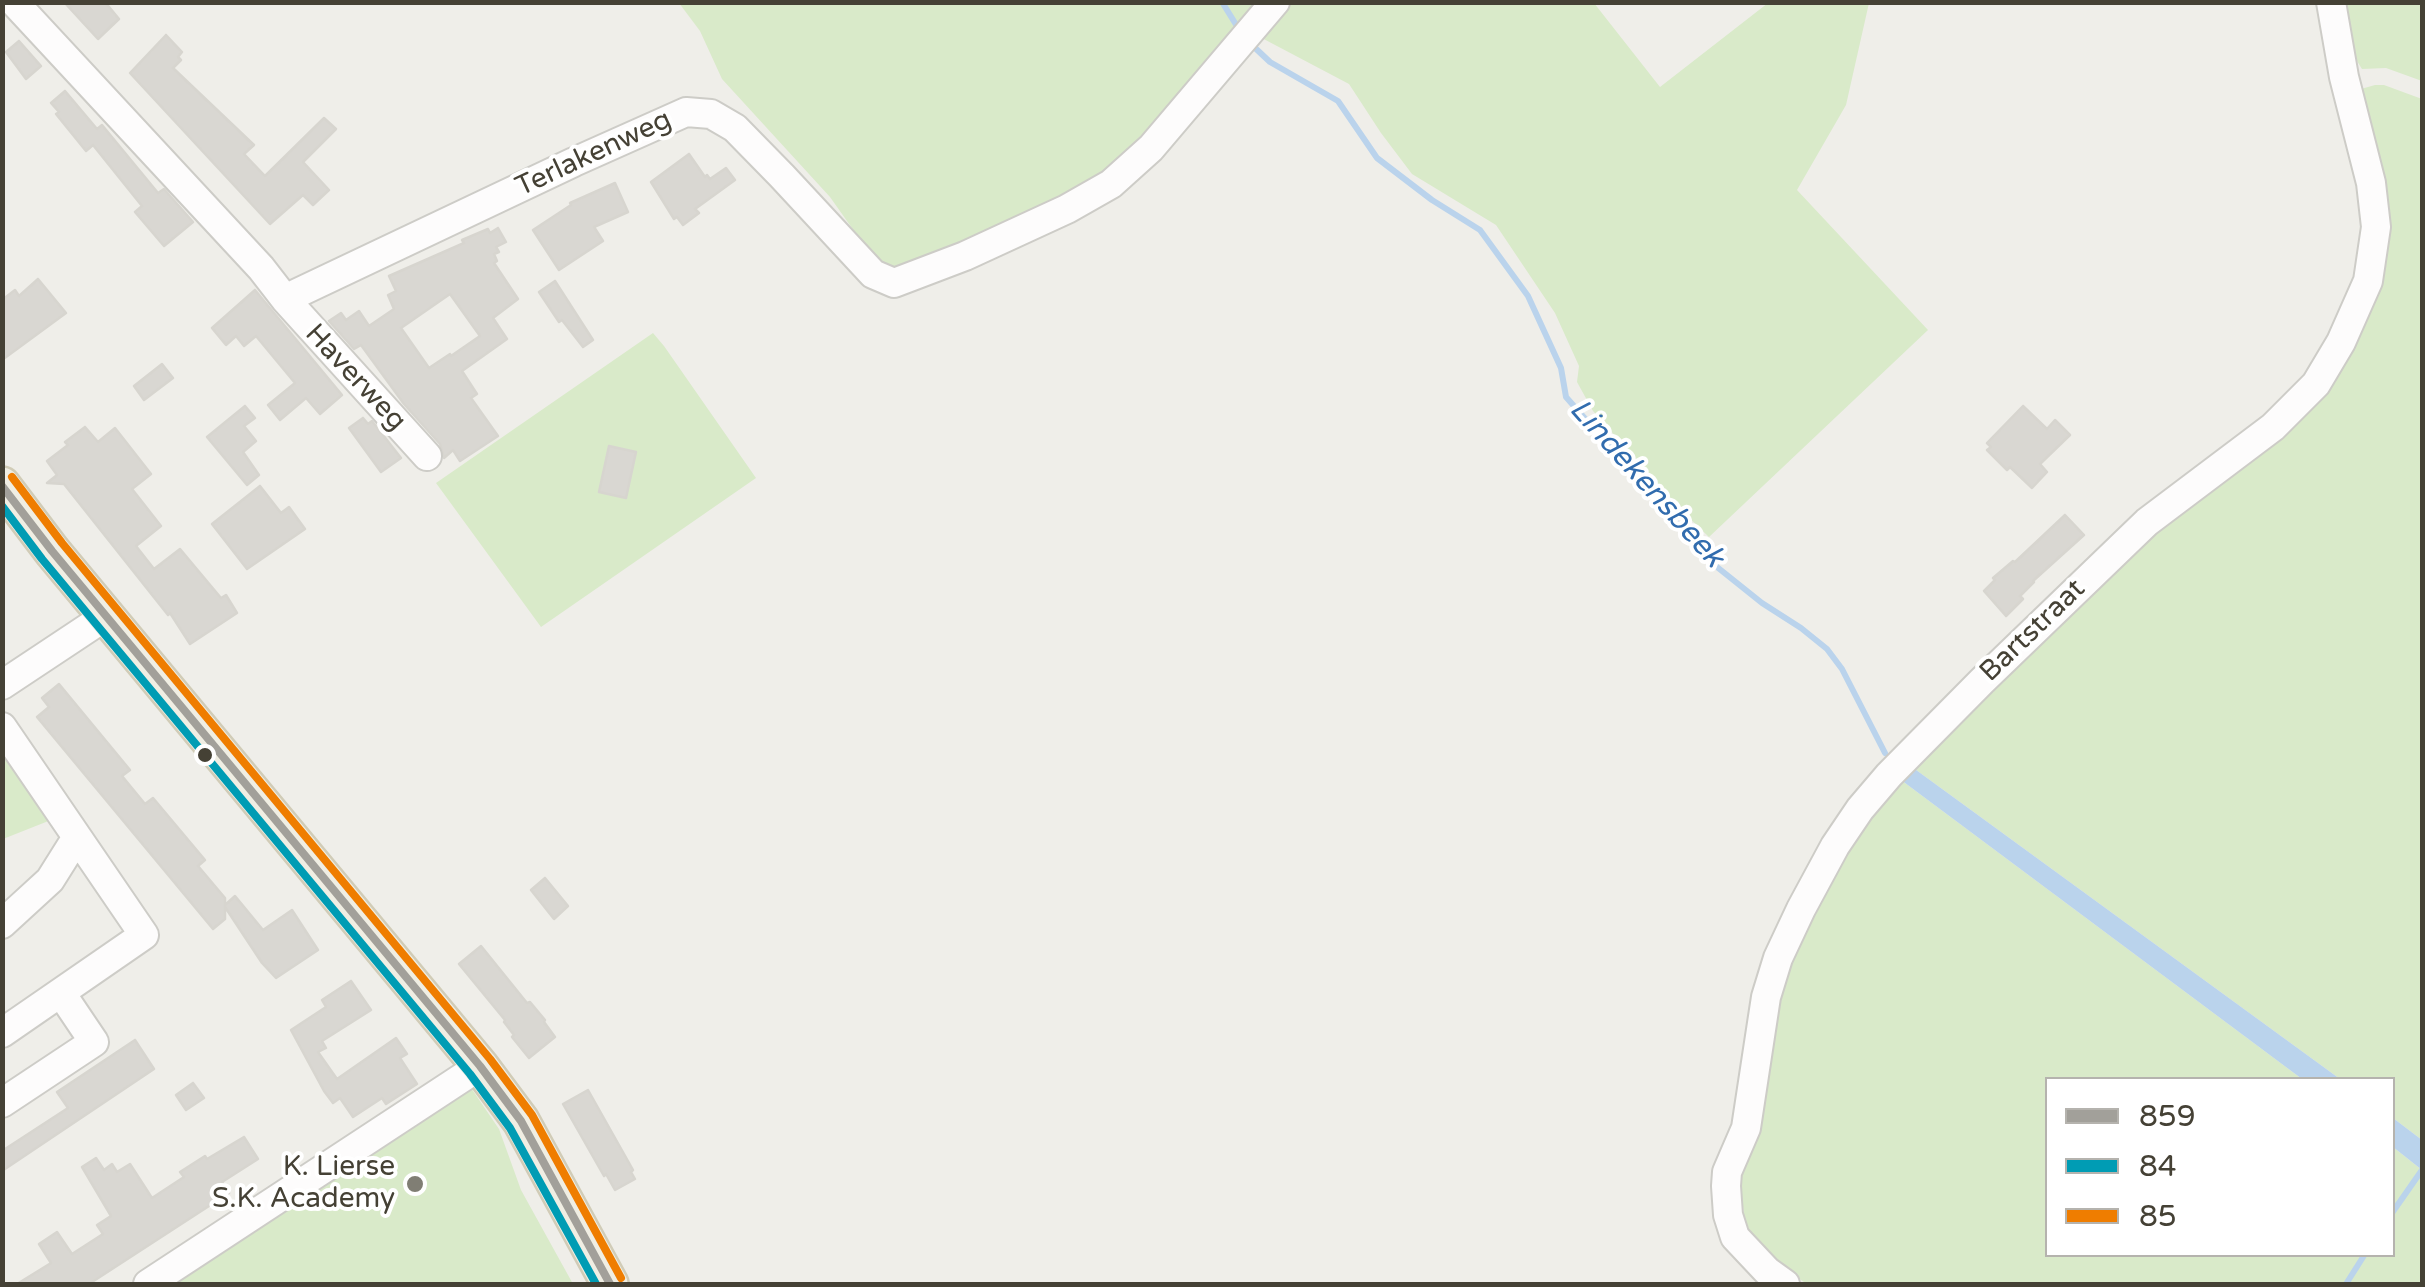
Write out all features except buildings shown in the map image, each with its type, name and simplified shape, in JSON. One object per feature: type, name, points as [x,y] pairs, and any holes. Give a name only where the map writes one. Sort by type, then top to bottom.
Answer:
[{"type":"main road","points":[[2,485],[52,551],[480,1066],[520,1121],[610,1284]]},
{"type":"street","points":[[14,2],[240,244],[284,299]]},
{"type":"street","name":"Terlakenweg","points":[[284,299],[686,112],[711,114],[735,128],[873,274],[894,283],[965,256],[1112,184],[1150,148],[1276,2]]},
{"type":"street","name":"Bartstraat","points":[[1785,1284],[1747,1252],[1735,1236],[1728,1216],[1727,1172],[1746,1128],[1766,998],[1778,958],[1834,846],[1889,776],[1995,667],[2147,522],[2273,427],[2316,384],[2341,342],[2368,281],[2376,226],[2371,183],[2344,77],[2332,2]]},
{"type":"street","name":"Haverweg","points":[[284,299],[427,456]]},
{"type":"street","points":[[2,685],[106,616]]},
{"type":"street","points":[[2,727],[144,936],[2,1033]]},
{"type":"street","points":[[2,924],[50,880],[78,837]]},
{"type":"street","points":[[2,1104],[94,1042],[60,994]]},
{"type":"street","points":[[148,1284],[480,1066]]},
{"type":"green space","points":[[679,3],[1263,3],[1105,179],[1064,201],[895,268],[876,262],[830,197],[722,79],[700,31]]},
{"type":"green space","points":[[1284,3],[1594,3],[1660,87],[1768,3],[1869,3],[1846,105],[1797,190],[1928,330],[1709,537],[1593,411],[1577,382],[1579,366],[1555,313],[1496,225],[1412,174],[1349,84],[1258,36]]},
{"type":"green space","points":[[2346,3],[2422,3],[2422,81],[2386,68],[2362,69],[2355,58]]},
{"type":"green space","points":[[2384,85],[2422,99],[2422,1140],[2395,1120],[2395,1077],[2337,1077],[1912,767],[2150,532],[2325,388],[2385,188],[2361,89]]},
{"type":"green space","points":[[653,333],[756,478],[541,627],[436,483]]},
{"type":"green space","points":[[2,750],[51,820],[3,839],[2,839]]},
{"type":"green space","points":[[1901,780],[2299,1077],[2045,1077],[2045,1257],[2395,1257],[2395,1149],[2422,1170],[2422,1284],[1807,1284],[1771,1260],[1745,1223],[1740,1181],[1753,1138],[1780,985],[1824,885],[1858,827]]},
{"type":"green space","name":"K. Lierse S.K. Academy","points":[[469,1085],[499,1129],[521,1190],[573,1284],[159,1284]]},
{"type":"water","points":[[1912,767],[2337,1077],[2299,1077],[1901,780]]},
{"type":"water","points":[[2395,1120],[2422,1140],[2422,1170],[2395,1149]]},
{"type":"waterway","name":"Lindekensbeek","points":[[1222,2],[1240,31]]},
{"type":"waterway","name":"Lindekensbeek","points":[[1253,46],[1270,62],[1338,101],[1377,158],[1480,230],[1528,296],[1561,368],[1566,397],[1712,563],[1827,649],[1842,669],[1885,753]]},
{"type":"waterway","points":[[2395,1209],[2422,1170]]},
{"type":"waterway","points":[[2346,1284],[2363,1257]]},
{"type":"transit line","name":"85","points":[[12,477],[62,543],[490,1059],[532,1115],[621,1278]]},
{"type":"transit line","name":"859","points":[[2,486],[480,1066],[521,1121],[610,1284]]},
{"type":"transit line","name":"84","points":[[2,506],[470,1074],[510,1128],[596,1284]]},
{"type":"place","name":"K. Lierse S.K. Academy","points":[[415,1184]]}]
